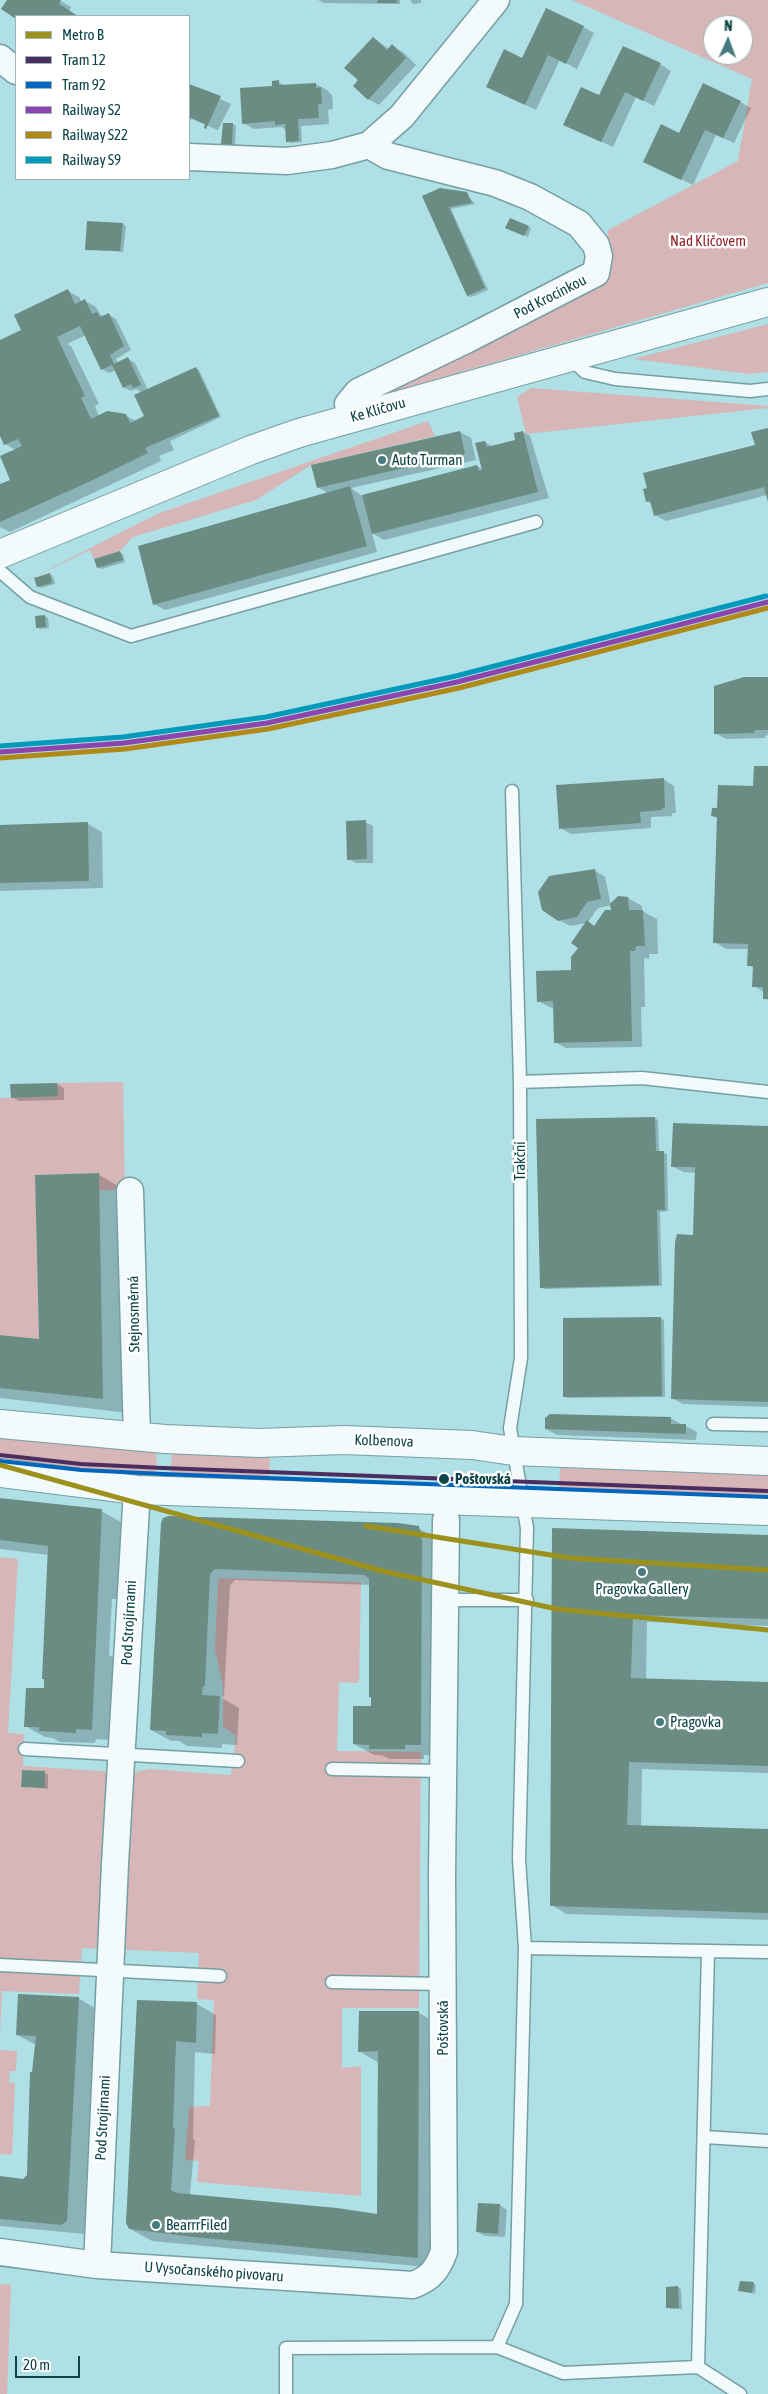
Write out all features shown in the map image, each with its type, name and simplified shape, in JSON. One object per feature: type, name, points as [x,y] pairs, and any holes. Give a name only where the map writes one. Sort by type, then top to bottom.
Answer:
[{"type":"main road","name":"Ke Klíčovu","points":[[0,554],[252,450],[352,418],[768,302]]},
{"type":"main road","name":"Kolbenova","points":[[0,1424],[137,1436],[259,1443],[344,1440],[472,1445],[513,1452],[768,1461]]},
{"type":"main road","points":[[0,1473],[137,1490],[525,1516],[768,1511]]},
{"type":"street","points":[[190,157],[287,162],[332,155],[369,145],[402,116],[496,0]]},
{"type":"street","points":[[0,58],[15,70]]},
{"type":"street","name":"Pod Krocínkou","points":[[352,418],[348,404],[358,392],[468,339],[596,273],[599,256],[596,245],[579,224],[530,197],[495,183],[388,156],[369,145]]},
{"type":"street","name":"Stejnosměrná","points":[[130,1191],[137,1436]]},
{"type":"street","name":"Pod Strojírnami","points":[[97,2265],[121,1755],[137,1490]]},
{"type":"street","name":"Poštovská","points":[[427,2280],[438,2267],[444,2252],[443,1771],[446,1520]]},
{"type":"street","name":"U Vysočanského pivovaru","points":[[0,2252],[97,2265],[413,2285],[427,2280]]},
{"type":"lane","points":[[569,357],[584,372],[615,379],[750,391],[768,389]]},
{"type":"lane","points":[[0,571],[30,597],[131,636],[536,522]]},
{"type":"lane","name":"Trakční","points":[[497,2347],[516,2304],[525,1948],[519,1859],[527,1600],[525,1516],[510,1428],[521,1358],[520,1082],[512,791]]},
{"type":"lane","points":[[520,1082],[642,1078],[768,1092]]},
{"type":"lane","points":[[713,1424],[768,1425]]},
{"type":"lane","points":[[445,1600],[527,1600]]},
{"type":"lane","points":[[25,1749],[238,1761]]},
{"type":"lane","points":[[332,1769],[443,1771]]},
{"type":"lane","points":[[525,1948],[768,1952]]},
{"type":"lane","points":[[698,2367],[708,1951]]},
{"type":"lane","points":[[0,1965],[220,1976]]},
{"type":"lane","points":[[332,1982],[443,1984]]},
{"type":"lane","points":[[704,2137],[768,2141]]},
{"type":"lane","points":[[286,2394],[286,2348],[497,2347],[563,2372],[698,2367],[740,2394]]},
{"type":"green space","name":"Nad Klíčovem","points":[[572,0],[768,0],[768,283],[385,394],[392,382],[603,281],[608,230],[738,161],[752,79],[720,65],[753,65],[753,15],[703,15],[703,57]]},
{"type":"green space","points":[[768,324],[768,372],[750,374],[633,359]]},
{"type":"green space","points":[[531,388],[768,406],[768,408],[526,434],[517,397]]},
{"type":"green space","points":[[428,421],[435,436],[311,465],[256,500],[133,537],[120,551],[94,559],[90,550],[20,584],[157,514]]},
{"type":"green space","points":[[123,1082],[125,1190],[99,1190],[99,1173],[35,1175],[39,1339],[0,1335],[0,1098],[57,1096],[57,1083]]},
{"type":"green space","points":[[0,1437],[157,1451],[156,1477],[0,1461]]},
{"type":"green space","points":[[172,1452],[270,1454],[269,1484],[170,1479]]},
{"type":"green space","points":[[560,1468],[768,1475],[768,1498],[559,1491]]},
{"type":"green space","points":[[0,1557],[18,1559],[8,1733],[24,1734],[23,1766],[131,1773],[150,1769],[231,1775],[236,1736],[223,1727],[223,1686],[215,1649],[218,1578],[361,1582],[359,1683],[339,1682],[337,1751],[421,1752],[419,2008],[342,2008],[342,2068],[361,2066],[361,2196],[197,2182],[199,2161],[185,2160],[189,2107],[210,2106],[214,2000],[197,1999],[199,1953],[82,1948],[79,1994],[2,1991],[0,2038]],"holes":[[[22,1770],[45,1771],[44,1788],[21,1787]]]},
{"type":"green space","points":[[0,2050],[17,2051],[16,2071],[10,2071],[9,2082],[15,2083],[12,2155],[0,2154]]},
{"type":"green space","points":[[0,2284],[11,2285],[7,2394],[0,2394]]},
{"type":"building","points":[[7,0],[61,0],[59,4],[76,15],[15,15],[15,18],[1,9]]},
{"type":"building","points":[[378,0],[397,0],[397,3],[377,3]]},
{"type":"building","points":[[546,8],[584,26],[566,64],[548,55],[525,105],[486,87],[504,49],[522,58]]},
{"type":"building","points":[[373,37],[387,50],[392,44],[406,58],[368,100],[353,86],[358,80],[344,68]]},
{"type":"building","points":[[623,46],[661,63],[643,101],[625,92],[601,142],[563,125],[581,87],[599,95]]},
{"type":"building","points":[[279,80],[279,85],[316,83],[316,88],[321,87],[322,104],[318,104],[319,118],[298,119],[299,141],[286,142],[285,124],[275,125],[275,121],[242,124],[240,88],[272,86],[272,81]]},
{"type":"building","points":[[703,83],[741,101],[723,138],[705,130],[681,180],[643,162],[661,124],[679,133]]},
{"type":"building","points":[[190,84],[221,96],[206,129],[204,128],[205,124],[190,117]]},
{"type":"building","points":[[223,123],[233,123],[232,144],[221,144]]},
{"type":"building","points":[[440,188],[467,192],[472,203],[449,207],[485,288],[467,296],[422,196]]},
{"type":"building","points":[[510,218],[529,226],[524,236],[505,228]]},
{"type":"building","points":[[87,221],[123,223],[120,251],[85,250]]},
{"type":"building","points":[[68,289],[75,304],[85,299],[92,314],[97,312],[100,317],[109,313],[124,346],[110,355],[114,364],[128,357],[141,385],[133,388],[131,384],[123,388],[112,365],[101,370],[80,326],[57,337],[85,396],[81,398],[91,419],[107,411],[126,414],[130,423],[144,416],[134,395],[196,367],[219,416],[145,448],[148,453],[0,522],[0,484],[10,480],[0,456],[22,446],[18,439],[4,445],[0,436],[0,340],[21,330],[14,315]]},
{"type":"building","points":[[768,428],[768,502],[764,487],[654,516],[650,501],[646,502],[643,489],[647,488],[643,473],[755,445],[751,432]]},
{"type":"building","points":[[460,431],[465,454],[317,488],[311,465]]},
{"type":"building","points":[[523,431],[538,492],[372,534],[362,495],[477,465],[479,471],[482,470],[475,443],[485,441],[487,447],[515,440],[514,433]]},
{"type":"building","points":[[350,486],[367,546],[153,605],[138,546]]},
{"type":"building","points":[[120,551],[123,560],[97,568],[94,559]]},
{"type":"building","points":[[50,573],[52,583],[37,587],[34,578]]},
{"type":"building","points":[[45,615],[46,627],[36,628],[35,616]]},
{"type":"building","points":[[744,677],[768,677],[768,730],[755,730],[754,733],[714,734],[714,686]]},
{"type":"building","points":[[754,766],[768,766],[768,999],[763,999],[763,987],[752,987],[753,966],[747,966],[748,944],[713,943],[717,817],[711,816],[712,808],[717,808],[718,785],[753,786]]},
{"type":"building","points":[[664,778],[665,808],[662,808],[662,810],[640,812],[641,823],[559,829],[556,785]]},
{"type":"building","points":[[366,820],[367,859],[347,860],[346,821]]},
{"type":"building","points":[[88,822],[89,881],[0,883],[0,825]]},
{"type":"building","points":[[595,869],[601,899],[587,902],[577,917],[558,921],[542,910],[538,892],[549,876]]},
{"type":"building","points":[[618,896],[628,897],[629,910],[643,910],[645,946],[636,946],[635,951],[630,951],[632,1041],[554,1043],[553,1001],[537,1002],[536,971],[571,970],[571,957],[578,948],[571,943],[587,920],[594,926],[605,910],[611,910],[610,904]]},
{"type":"building","points":[[57,1083],[58,1096],[11,1098],[10,1084]]},
{"type":"building","points":[[655,1117],[656,1151],[664,1151],[665,1210],[657,1210],[659,1285],[540,1288],[536,1119]]},
{"type":"building","points":[[673,1123],[768,1126],[768,1402],[671,1399],[675,1242],[677,1234],[693,1235],[695,1167],[671,1167]]},
{"type":"building","points":[[99,1173],[103,1399],[0,1388],[0,1335],[39,1339],[35,1175]]},
{"type":"building","points":[[661,1317],[662,1396],[563,1397],[563,1318]]},
{"type":"building","points":[[550,1414],[671,1417],[671,1424],[686,1424],[686,1434],[545,1429],[545,1418]]},
{"type":"building","points":[[0,1498],[102,1509],[92,1730],[76,1729],[76,1733],[39,1731],[39,1727],[24,1727],[26,1688],[44,1688],[44,1679],[42,1679],[48,1546],[0,1540]]},
{"type":"building","points":[[168,1516],[398,1523],[419,1526],[422,1542],[421,1745],[405,1745],[405,1749],[369,1749],[369,1745],[353,1744],[353,1706],[371,1706],[371,1697],[369,1697],[369,1579],[365,1575],[215,1569],[210,1574],[205,1686],[203,1686],[202,1695],[220,1696],[218,1734],[202,1733],[202,1737],[166,1735],[166,1731],[150,1730],[161,1523],[163,1518]]},
{"type":"building","name":"Pragovka","points":[[552,1528],[768,1535],[768,1619],[633,1615],[631,1678],[768,1682],[768,1766],[629,1762],[627,1825],[768,1829],[768,1913],[550,1906]]},
{"type":"building","points":[[22,1770],[45,1771],[45,1788],[21,1787]]},
{"type":"building","points":[[18,1994],[79,1997],[67,2221],[61,2225],[0,2219],[0,2176],[23,2179],[27,2175],[30,2072],[32,2072],[36,2036],[16,2035]]},
{"type":"building","points":[[137,2000],[197,2002],[196,2043],[176,2041],[173,2128],[175,2128],[171,2190],[177,2193],[337,2208],[377,2214],[378,2051],[358,2052],[359,2011],[419,2011],[418,2258],[193,2237],[129,2229],[126,2223]]},
{"type":"building","points":[[478,2203],[500,2204],[498,2234],[476,2232]]},
{"type":"building","points":[[740,2281],[754,2282],[752,2293],[738,2291]]},
{"type":"building","points":[[678,2286],[679,2308],[666,2308],[666,2287]]},
{"type":"metro line","name":"B","points":[[0,1465],[382,1571],[557,1609],[768,1630]]},
{"type":"metro line","name":"B","points":[[366,1526],[570,1558],[768,1570]]},
{"type":"tram line","name":"12","points":[[0,1455],[81,1464],[163,1468],[768,1491]]},
{"type":"tram line","name":"92","points":[[0,1461],[81,1470],[163,1474],[768,1497]]},
{"type":"rail line","name":"S9","points":[[0,746],[123,737],[266,717],[456,676],[766,596]]},
{"type":"rail line","name":"S2","points":[[0,752],[124,743],[267,723],[457,682],[768,602]]},
{"type":"rail line","name":"S22","points":[[0,758],[125,749],[268,729],[459,688],[768,608]]},
{"type":"place","name":"Auto Turman","points":[[382,460]]},
{"type":"place","name":"Poštovská","points":[[444,1479]]},
{"type":"place","name":"Pragovka Gallery","points":[[642,1572]]},
{"type":"place","name":"Pragovka","points":[[660,1722]]},
{"type":"place","name":"BearrrFiled","points":[[156,2225]]}]
